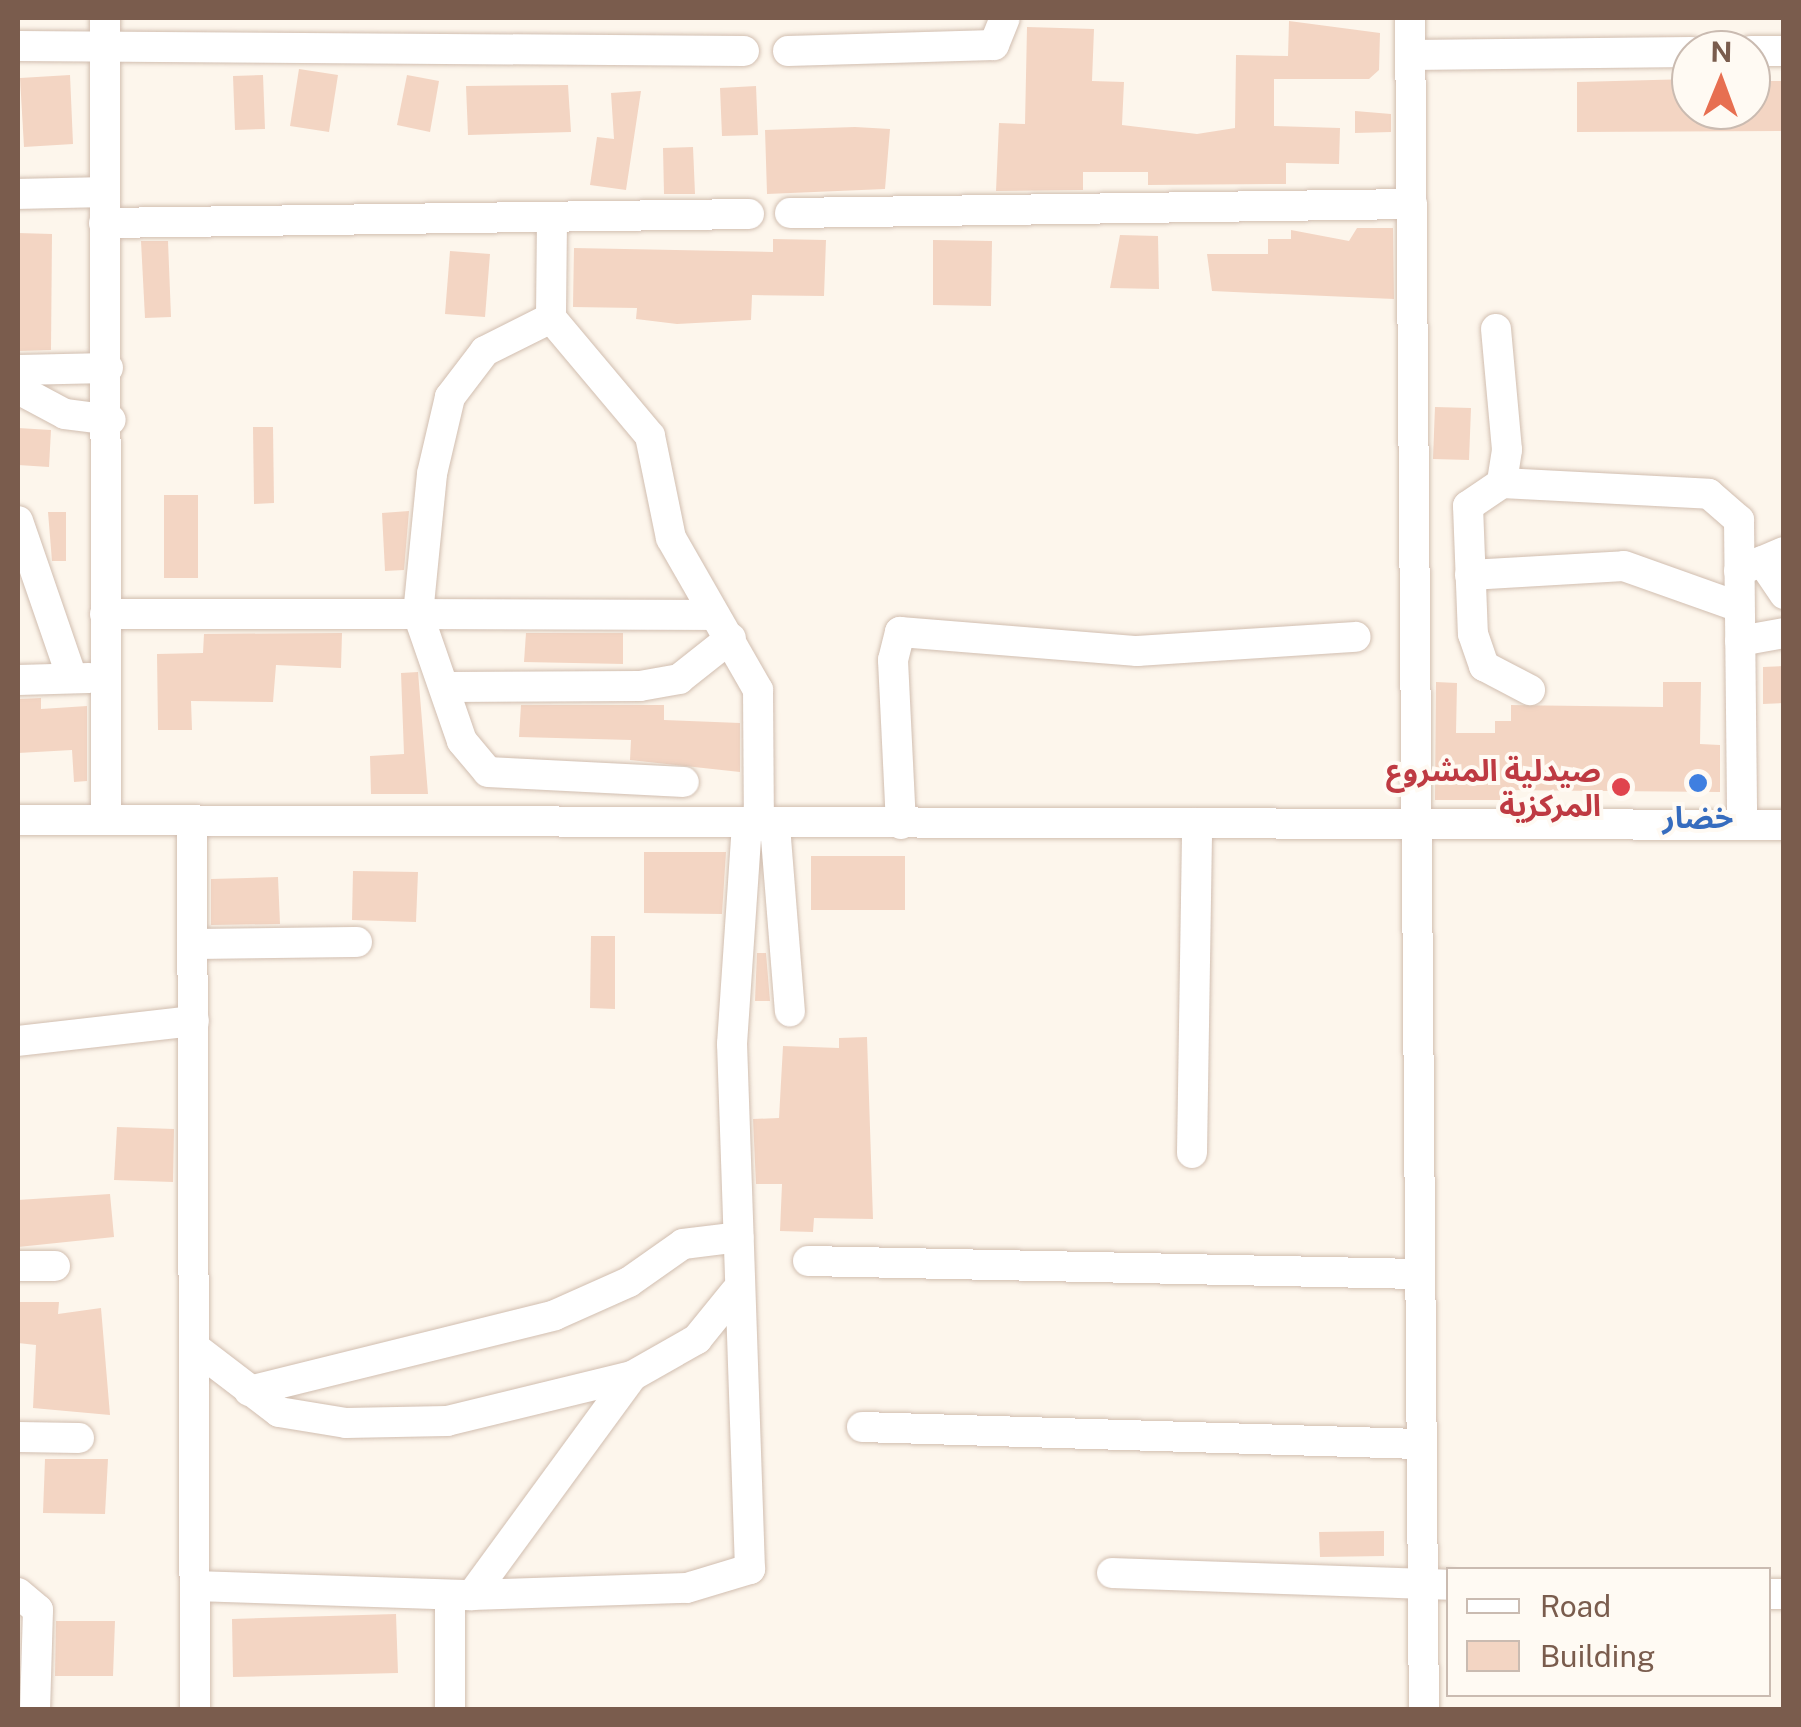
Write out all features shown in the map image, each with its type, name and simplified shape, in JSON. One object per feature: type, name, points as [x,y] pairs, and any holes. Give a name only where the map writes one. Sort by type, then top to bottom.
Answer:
[{"type":"street","points":[[788,52],[994,44],[1005,18]]},
{"type":"street","points":[[1410,18],[1422,823],[1420,1444],[1436,1584],[1424,1710]]},
{"type":"street","points":[[18,46],[106,30],[744,51]]},
{"type":"street","points":[[106,30],[104,223],[111,420],[104,614],[106,818]]},
{"type":"street","points":[[1410,56],[1671,52]]},
{"type":"street","points":[[18,194],[104,192]]},
{"type":"street","points":[[790,213],[1412,204]]},
{"type":"street","points":[[104,223],[552,220],[749,214]]},
{"type":"street","points":[[194,1586],[461,1595],[687,1588],[743,1578],[752,1528],[736,1292],[732,1044],[760,826],[764,711],[671,538],[650,436],[552,318],[552,220]]},
{"type":"street","points":[[552,318],[485,352],[450,397],[432,474],[418,614],[462,741],[488,772],[684,782]]},
{"type":"street","points":[[1496,329],[1502,483]]},
{"type":"street","points":[[18,370],[108,368]]},
{"type":"street","points":[[18,389],[65,414],[111,420]]},
{"type":"street","points":[[1530,690],[1484,666],[1470,575],[1468,506],[1502,483],[1708,494],[1739,520],[1756,560],[1784,594]]},
{"type":"street","points":[[18,520],[72,678]]},
{"type":"street","points":[[1742,824],[1739,607],[1756,560]]},
{"type":"street","points":[[1685,581],[1756,560]]},
{"type":"street","points":[[1470,575],[1624,566],[1685,581],[1739,607]]},
{"type":"street","points":[[104,614],[418,614],[722,627]]},
{"type":"street","points":[[446,687],[640,686],[679,679],[722,627]]},
{"type":"street","points":[[902,824],[893,660],[900,632],[1137,650],[1356,636]]},
{"type":"street","points":[[1740,641],[1784,632]]},
{"type":"street","points":[[18,680],[105,677]]},
{"type":"street","points":[[18,820],[760,826],[1197,822],[1784,824]]},
{"type":"street","points":[[192,820],[195,1710]]},
{"type":"street","points":[[1192,1154],[1197,822]]},
{"type":"street","points":[[760,826],[790,1011]]},
{"type":"street","points":[[192,944],[356,942]]},
{"type":"street","points":[[18,1042],[194,1021]]},
{"type":"street","points":[[249,1391],[555,1315],[629,1282],[683,1244],[738,1236]]},
{"type":"street","points":[[808,1261],[1418,1274]]},
{"type":"street","points":[[18,1266],[55,1266]]},
{"type":"street","points":[[194,1347],[278,1412],[346,1423],[447,1421],[632,1376],[696,1338],[736,1292]]},
{"type":"street","points":[[450,1710],[461,1595],[632,1376]]},
{"type":"street","points":[[862,1427],[1420,1444]]},
{"type":"street","points":[[18,1437],[80,1438]]},
{"type":"street","points":[[1112,1572],[1436,1584]]},
{"type":"street","points":[[18,1593],[38,1610],[36,1710]]},
{"type":"building","points":[[1289,21],[1380,33],[1379,70],[1369,79],[1274,79],[1274,126],[1340,128],[1339,164],[1286,163],[1286,184],[1148,185],[1148,172],[1083,172],[1083,190],[996,191],[999,123],[1025,124],[1027,27],[1094,29],[1092,81],[1124,82],[1122,125],[1197,134],[1235,128],[1236,55],[1288,56]]},
{"type":"building","points":[[299,69],[338,75],[329,132],[290,126]]},
{"type":"building","points":[[70,75],[73,144],[24,147],[20,78]]},
{"type":"building","points":[[263,75],[265,129],[235,130],[233,76]]},
{"type":"building","points":[[407,75],[439,81],[430,132],[397,125]]},
{"type":"building","points":[[1671,80],[1671,130],[1771,130],[1771,81],[1784,81],[1784,131],[1577,132],[1577,82]]},
{"type":"building","points":[[568,85],[571,132],[468,135],[466,86]]},
{"type":"building","points":[[756,86],[758,135],[722,136],[720,88]]},
{"type":"building","points":[[641,91],[626,190],[590,185],[597,137],[614,139],[611,93]]},
{"type":"building","points":[[1355,111],[1391,114],[1391,132],[1355,133]]},
{"type":"building","points":[[890,129],[885,189],[767,194],[765,130]]},
{"type":"building","points":[[693,147],[695,194],[664,194],[663,148]]},
{"type":"building","points":[[1357,228],[1393,228],[1394,299],[1212,291],[1207,254],[1268,254],[1268,239],[1291,239],[1291,230],[1349,241]]},
{"type":"building","points":[[18,233],[52,234],[51,350],[18,351]]},
{"type":"building","points":[[1120,235],[1158,236],[1159,289],[1110,288]]},
{"type":"building","points":[[773,239],[826,240],[824,296],[752,295],[751,320],[677,324],[636,319],[637,308],[573,307],[574,248],[773,252]]},
{"type":"building","points":[[933,240],[992,241],[991,306],[933,305]]},
{"type":"building","points":[[141,241],[168,241],[171,317],[145,318]]},
{"type":"building","points":[[450,251],[490,254],[485,317],[445,314]]},
{"type":"building","points":[[1435,407],[1471,408],[1469,460],[1433,459]]},
{"type":"building","points":[[253,427],[273,427],[274,503],[254,504]]},
{"type":"building","points":[[18,428],[51,430],[49,467],[18,465]]},
{"type":"building","points":[[164,495],[198,495],[198,578],[164,578]]},
{"type":"building","points":[[409,511],[404,570],[385,571],[382,513]]},
{"type":"building","points":[[48,512],[66,512],[66,561],[52,561]]},
{"type":"building","points":[[342,633],[341,668],[276,665],[273,702],[191,701],[192,730],[158,730],[157,654],[203,653],[204,634]]},
{"type":"building","points":[[526,633],[623,633],[623,664],[524,662]]},
{"type":"building","points":[[1784,666],[1784,703],[1763,704],[1763,667]]},
{"type":"building","points":[[418,672],[428,794],[371,794],[370,756],[404,754],[401,673]]},
{"type":"building","points":[[1436,682],[1457,683],[1456,733],[1495,733],[1495,721],[1511,721],[1511,705],[1663,707],[1663,682],[1701,682],[1700,744],[1720,745],[1720,792],[1500,790],[1500,800],[1435,800]]},
{"type":"building","points":[[41,698],[41,709],[87,706],[87,781],[74,782],[72,750],[18,753],[18,699]]},
{"type":"building","points":[[521,705],[664,705],[664,720],[740,723],[740,772],[630,760],[631,740],[519,737]]},
{"type":"building","points":[[644,852],[726,852],[722,914],[644,913]]},
{"type":"building","points":[[811,856],[905,856],[905,910],[811,910]]},
{"type":"building","points":[[353,871],[418,872],[416,922],[352,920]]},
{"type":"building","points":[[278,877],[280,924],[211,925],[211,879]]},
{"type":"building","points":[[591,936],[615,936],[615,1009],[590,1008]]},
{"type":"building","points":[[757,953],[766,953],[770,1001],[755,1001]]},
{"type":"building","points":[[867,1037],[873,1219],[814,1218],[813,1232],[780,1231],[782,1184],[756,1184],[753,1119],[779,1118],[783,1046],[839,1048],[839,1038]]},
{"type":"building","points":[[117,1127],[174,1129],[173,1182],[114,1180]]},
{"type":"building","points":[[110,1194],[114,1237],[18,1247],[18,1200]]},
{"type":"building","points":[[18,1302],[59,1302],[58,1314],[101,1308],[110,1415],[33,1408],[36,1345],[18,1343]]},
{"type":"building","points":[[45,1459],[108,1459],[105,1514],[43,1513]]},
{"type":"building","points":[[1384,1531],[1384,1556],[1320,1557],[1319,1532]]},
{"type":"building","points":[[396,1614],[398,1673],[233,1677],[232,1619]]},
{"type":"building","points":[[56,1621],[115,1621],[113,1676],[55,1676]]},
{"type":"place","name":"خضار","points":[[1698,783]]},
{"type":"place","name":"صيدلية المشروع المركزية","points":[[1621,787]]}]
